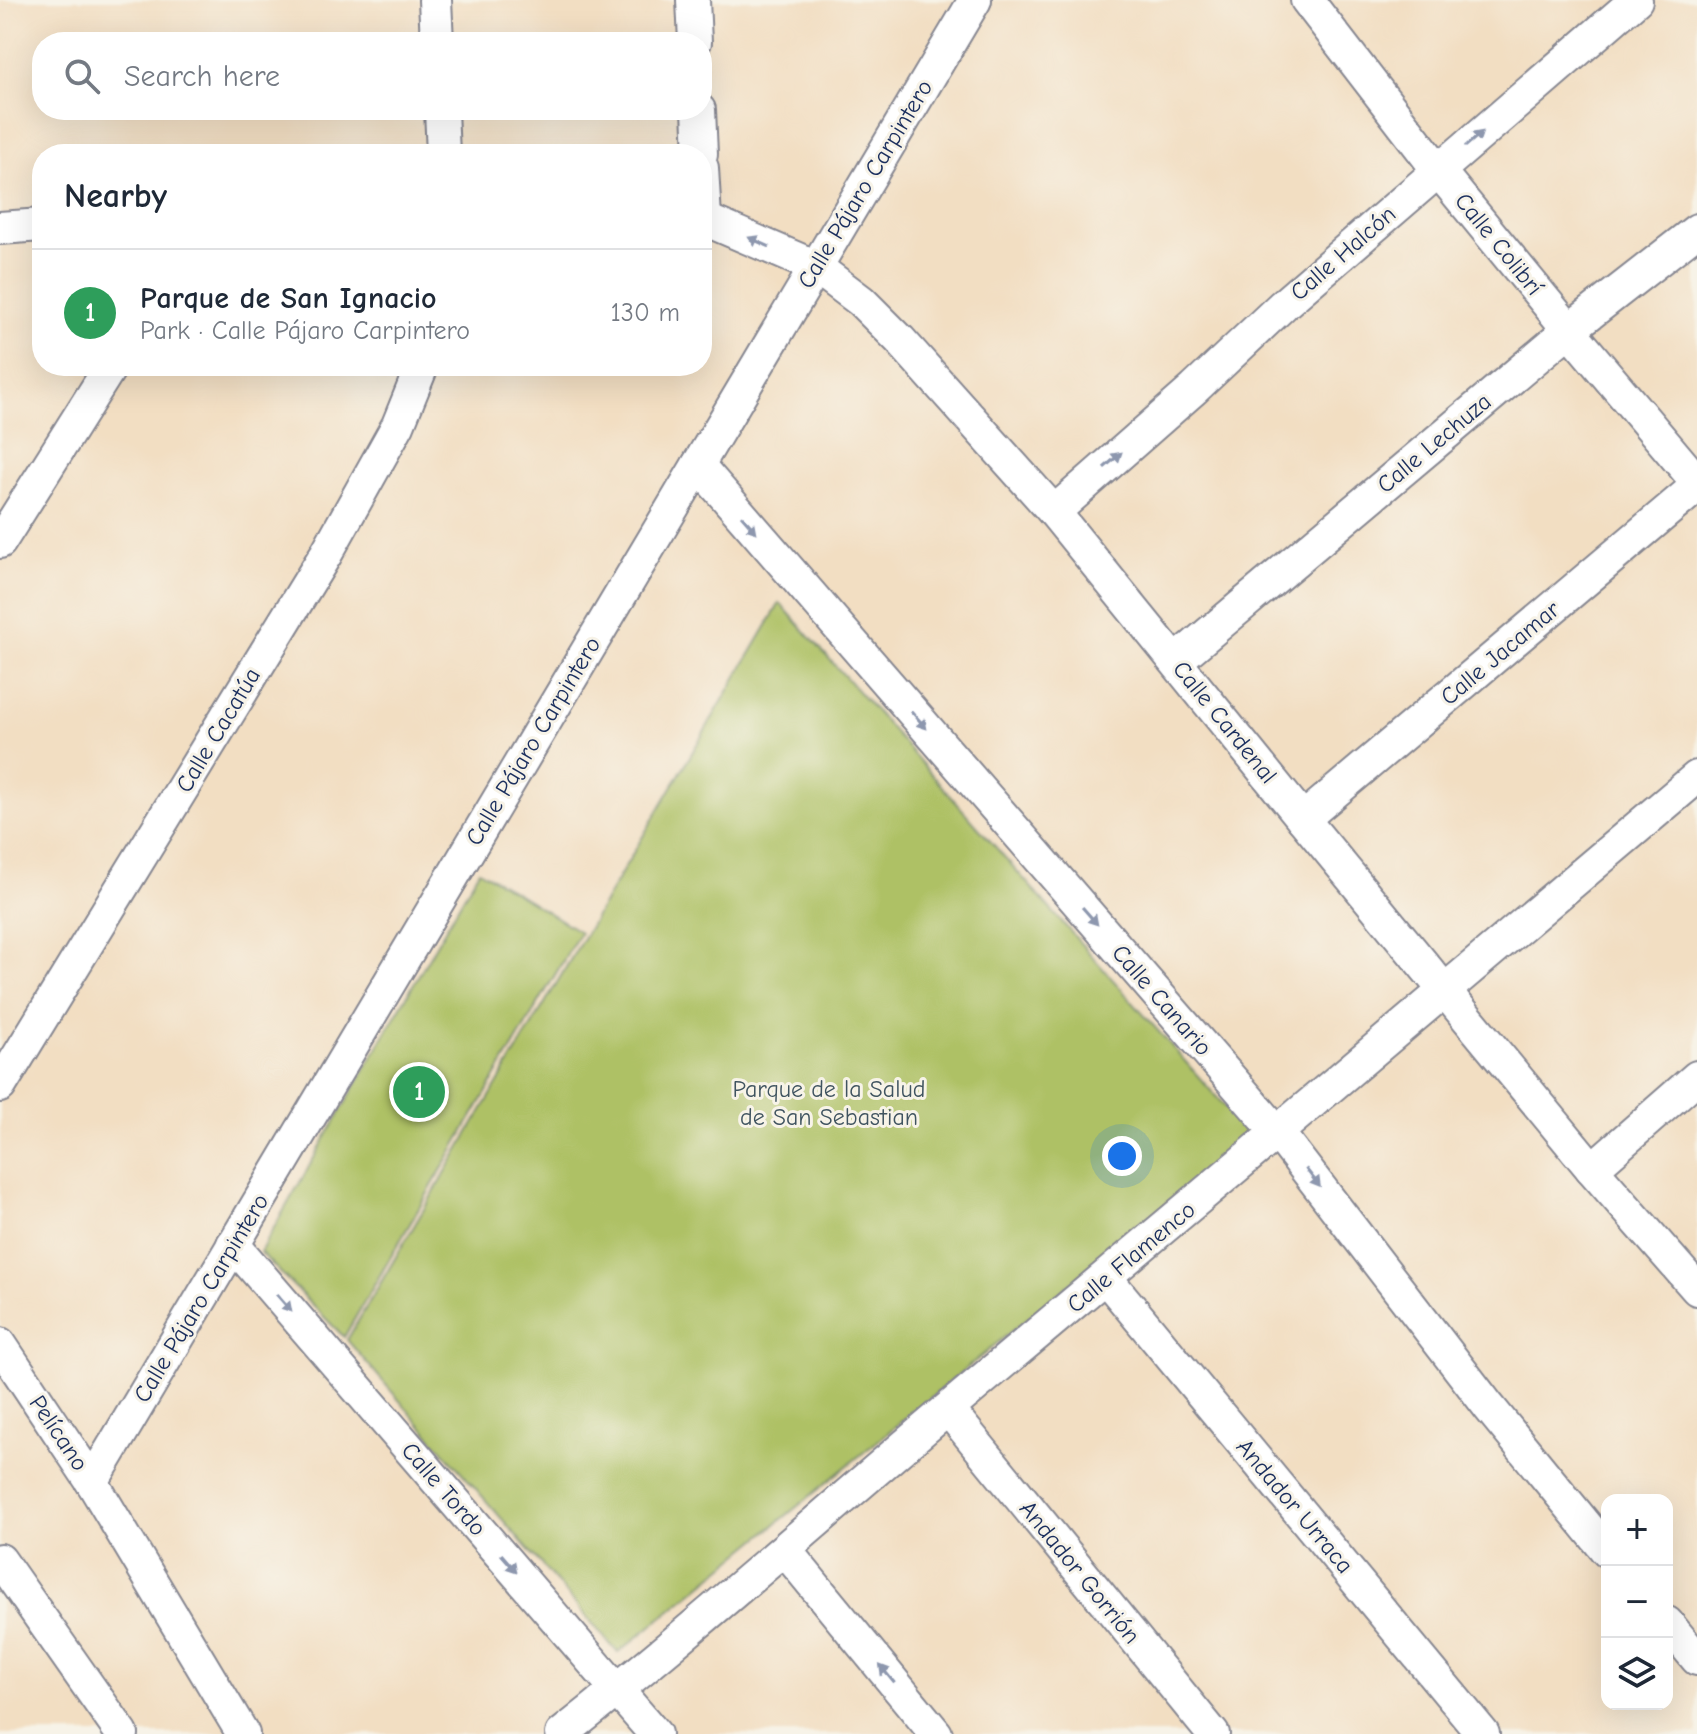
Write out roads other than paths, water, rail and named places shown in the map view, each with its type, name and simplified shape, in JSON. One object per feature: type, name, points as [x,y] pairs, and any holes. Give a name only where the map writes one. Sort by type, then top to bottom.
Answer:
[{"type":"street","points":[[435,0],[437,32]]},
{"type":"street","points":[[693,0],[695,32]]},
{"type":"street","name":"Calle Colibrí","points":[[1307,0],[1438,170],[1697,484]]},
{"type":"street","name":"Calle Halcón","points":[[1054,512],[1194,389],[1283,305],[1636,0]]},
{"type":"street","name":"Calle Pájaro Carpintero","points":[[92,1482],[816,267],[963,8]]},
{"type":"street","points":[[441,120],[443,144]]},
{"type":"street","points":[[699,120],[701,144]]},
{"type":"street","name":"Calle Cardenal","points":[[712,222],[816,267],[861,301],[900,340],[1054,512],[1592,1169],[1697,1289]]},
{"type":"street","points":[[0,228],[32,226]]},
{"type":"street","name":"Calle Lechuza","points":[[1176,661],[1569,330],[1697,230]]},
{"type":"street","points":[[0,542],[105,376]]},
{"type":"street","name":"Calle Cacatúa","points":[[0,1086],[326,554],[398,425],[418,376]]},
{"type":"street","name":"Calle Canario","points":[[698,465],[1278,1133],[1489,1407],[1601,1544]]},
{"type":"street","name":"Calle Jacamar","points":[[1303,819],[1697,484]]},
{"type":"street","name":"Calle Flamenco","points":[[562,1734],[785,1550],[1697,777]]},
{"type":"street","points":[[1592,1169],[1697,1077]]},
{"type":"street","name":"Calle Tordo","points":[[233,1244],[655,1734]]},
{"type":"street","name":"Andador Urraca","points":[[1106,1278],[1483,1734]]},
{"type":"street","name":"Pelícano","points":[[0,1344],[92,1482],[243,1734]]},
{"type":"street","name":"Andador Gorrión","points":[[948,1409],[1213,1734]]},
{"type":"street","points":[[785,1550],[936,1734]]},
{"type":"street","points":[[0,1560],[9,1595],[122,1734]]},
{"type":"street","points":[[1673,1630],[1697,1659]]},
{"type":"place","name":"Parque de San Ignacio","points":[[419,1092]]},
{"type":"park label","name":"Parque de la Salud de San Sebastian","points":[[829,1103]]}]
